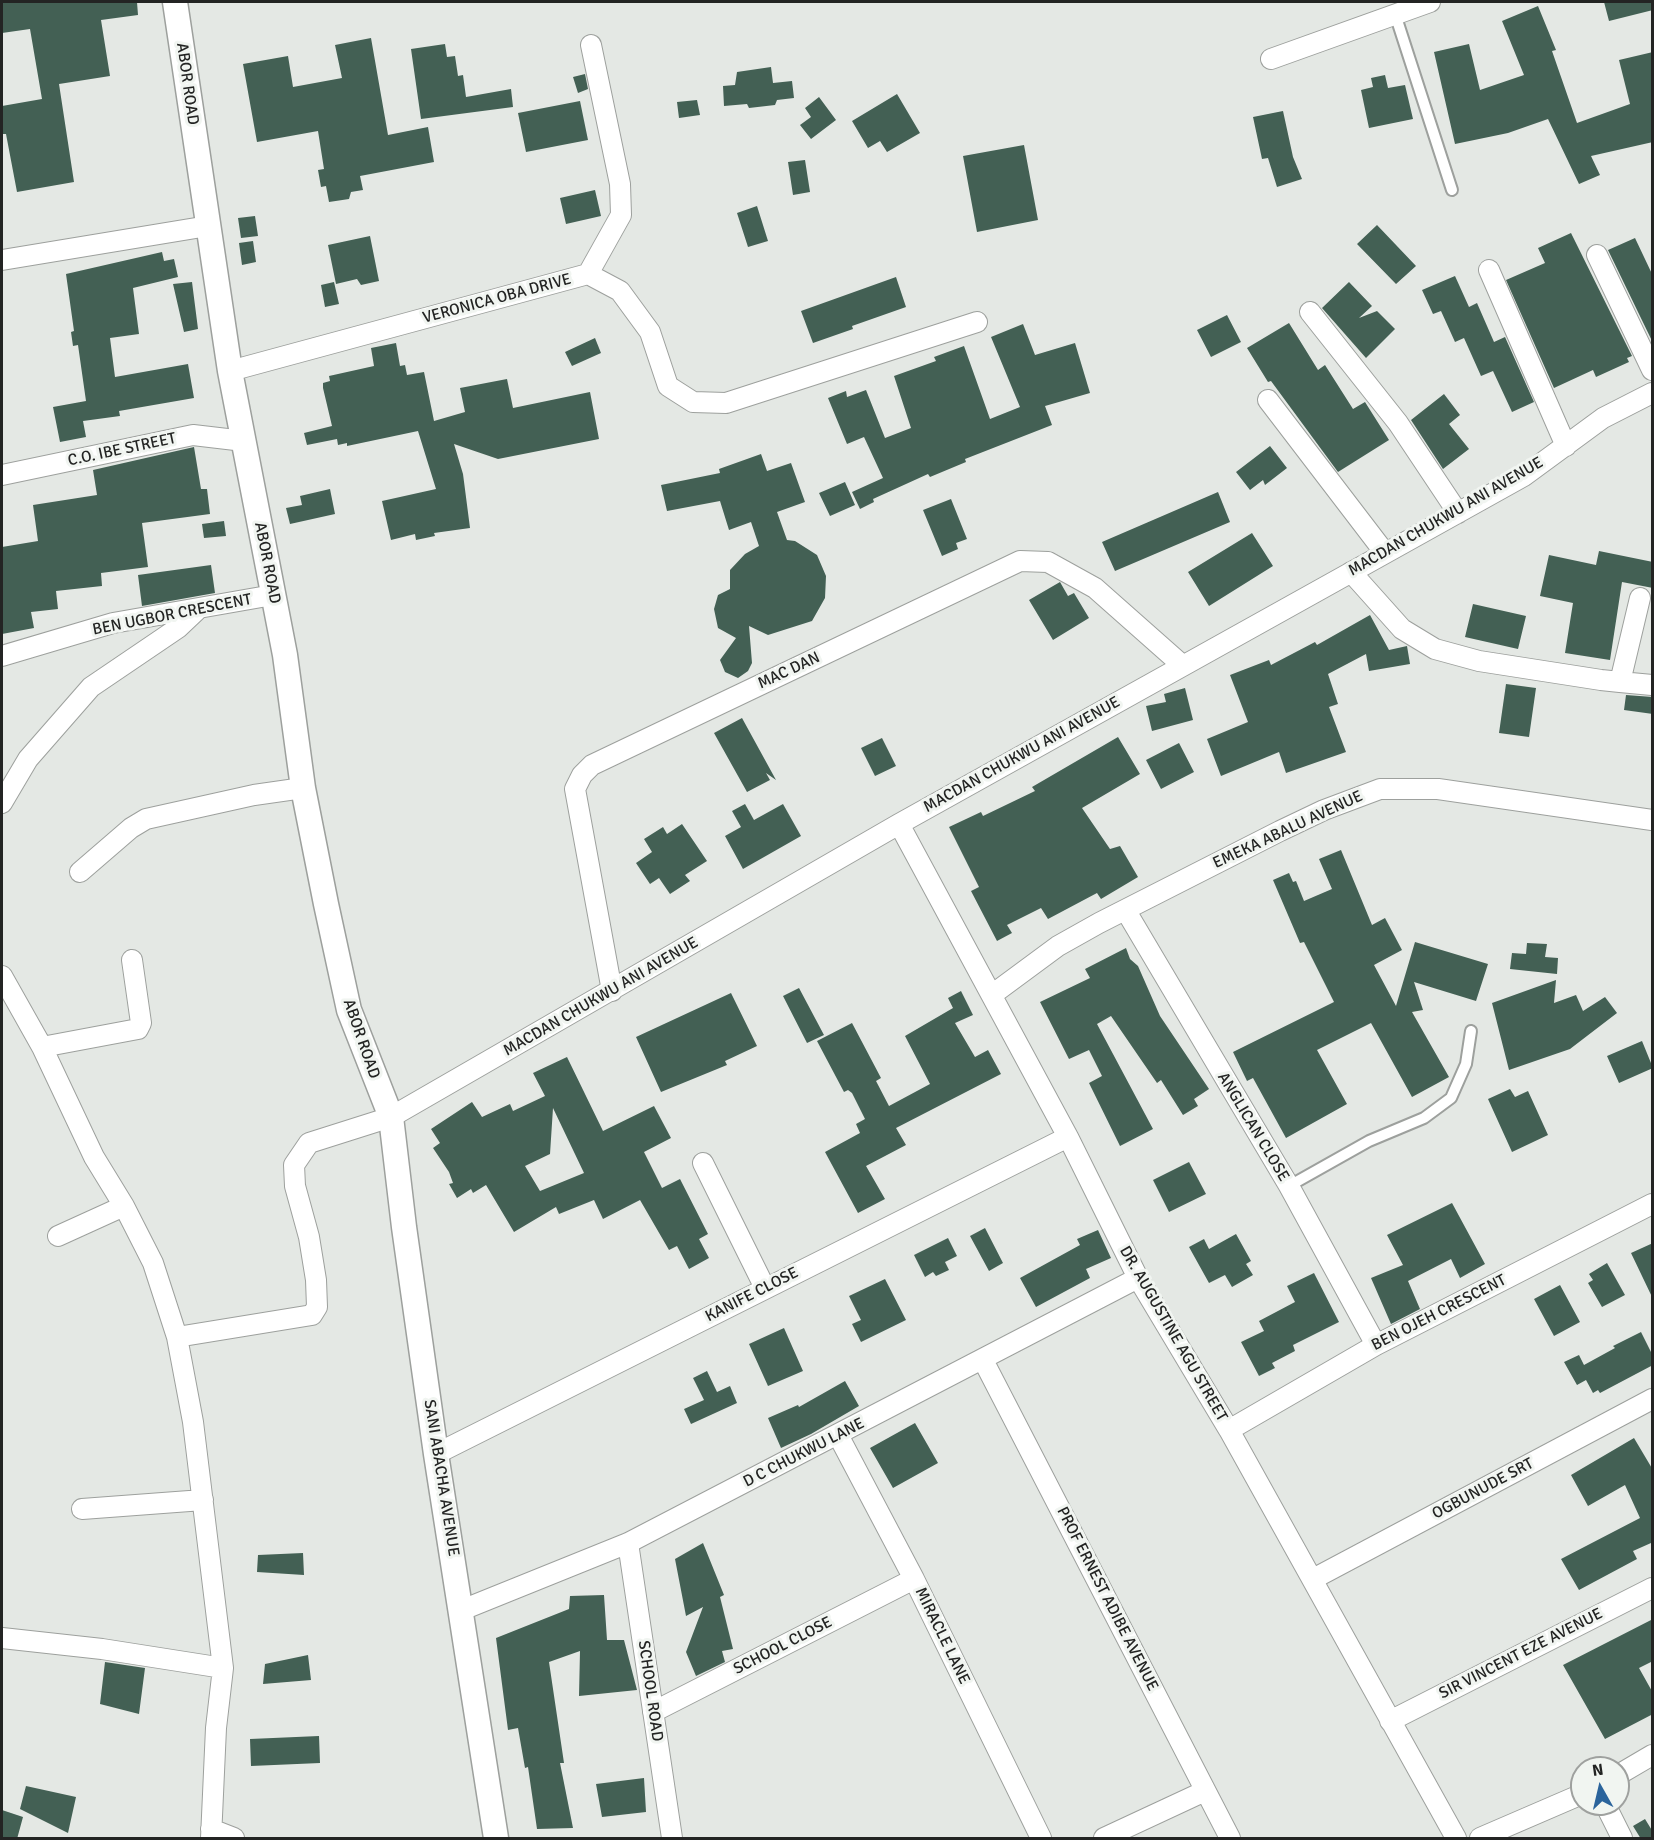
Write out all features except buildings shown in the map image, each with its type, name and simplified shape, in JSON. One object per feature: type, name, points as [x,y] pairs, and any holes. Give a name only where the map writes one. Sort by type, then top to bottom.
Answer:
[{"type":"street","name":"ABOR ROAD","points":[[175,2],[230,371],[285,655],[303,788],[349,1010],[392,1117]]},
{"type":"street","points":[[1271,59],[1430,2]]},
{"type":"street","points":[[588,274],[621,215],[620,184],[591,45]]},
{"type":"street","points":[[2,260],[208,226]]},
{"type":"street","points":[[1598,255],[1653,370]]},
{"type":"street","points":[[1489,270],[1566,446]]},
{"type":"street","name":"VERONICA OBA DRIVE","points":[[230,371],[588,274],[620,291],[650,332],[668,387],[693,402],[726,403],[977,322]]},
{"type":"street","points":[[1310,312],[1398,423],[1458,513]]},
{"type":"street","name":"MACDAN CHUKWU ANI AVENUE","points":[[177,1337],[312,1315],[317,1307],[316,1280],[309,1237],[295,1186],[294,1165],[309,1143],[392,1117],[899,824],[1524,476],[1603,418],[1653,393]]},
{"type":"street","points":[[1268,400],[1385,553]]},
{"type":"street","name":"C.O. IBE STREET","points":[[2,475],[193,435],[244,441]]},
{"type":"street","name":"MAC DAN","points":[[612,991],[575,789],[582,775],[592,765],[1020,561],[1048,562],[1095,588],[1182,665]]},
{"type":"street","points":[[1351,572],[1402,629],[1435,649],[1479,661],[1653,685]]},
{"type":"street","name":"BEN UGBOR CRESCENT","points":[[2,656],[112,623],[273,595]]},
{"type":"street","points":[[1620,682],[1640,598]]},
{"type":"street","points":[[2,803],[28,759],[91,687],[178,628],[197,610]]},
{"type":"street","points":[[80,872],[130,828],[146,819],[243,798],[303,788]]},
{"type":"street","name":"EMEKA ABALU AVENUE","points":[[993,994],[1058,946],[1280,831],[1324,810],[1380,789],[1438,789],[1653,820]]},
{"type":"street","name":"DR. AUGUSTINE AGU STREET","points":[[899,824],[993,994],[1138,1278],[1229,1430],[1456,1839]]},
{"type":"street","name":"ANGLICAN CLOSE","points":[[1125,912],[1289,1186],[1376,1345]]},
{"type":"street","points":[[42,1047],[138,1029],[141,1023],[132,960]]},
{"type":"street","points":[[2,976],[42,1047],[94,1157],[124,1206],[153,1263],[177,1337],[193,1422],[223,1668],[216,1728],[211,1834],[234,1839]]},
{"type":"street","name":"SANI ABACHA AVENUE","points":[[392,1117],[404,1227],[436,1455],[496,1839]]},
{"type":"street","name":"KANIFE CLOSE","points":[[436,1455],[1068,1137]]},
{"type":"street","points":[[703,1163],[765,1288]]},
{"type":"street","name":"BEN OJEH CRESCENT","points":[[1229,1430],[1376,1345],[1653,1204]]},
{"type":"street","points":[[58,1236],[124,1206]]},
{"type":"street","name":"D C CHUKWU LANE","points":[[462,1610],[628,1543],[1138,1278]]},
{"type":"street","name":"PROF ERNEST ADIBE AVENUE","points":[[983,1360],[1230,1839]]},
{"type":"street","name":"OGBUNUDE SRT","points":[[1313,1579],[1653,1399]]},
{"type":"street","name":"MIRACLE LANE","points":[[838,1435],[914,1579],[1041,1839]]},
{"type":"street","points":[[82,1509],[203,1500]]},
{"type":"street","name":"SCHOOL ROAD","points":[[628,1543],[672,1839]]},
{"type":"street","name":"SCHOOL CLOSE","points":[[653,1712],[914,1579]]},
{"type":"street","name":"SIR VINCENT EZE AVENUE","points":[[1390,1721],[1653,1588]]},
{"type":"street","points":[[2,1638],[102,1648],[223,1668]]},
{"type":"street","points":[[1630,1768],[1653,1755]]},
{"type":"street","points":[[1104,1839],[1205,1791]]},
{"type":"street","points":[[1480,1839],[1570,1799]]},
{"type":"street","points":[[1611,1816],[1622,1839]]},
{"type":"lane","points":[[1395,14],[1452,190]]},
{"type":"lane","points":[[1289,1186],[1369,1141],[1424,1118],[1451,1098],[1466,1064],[1471,1031]]}]
